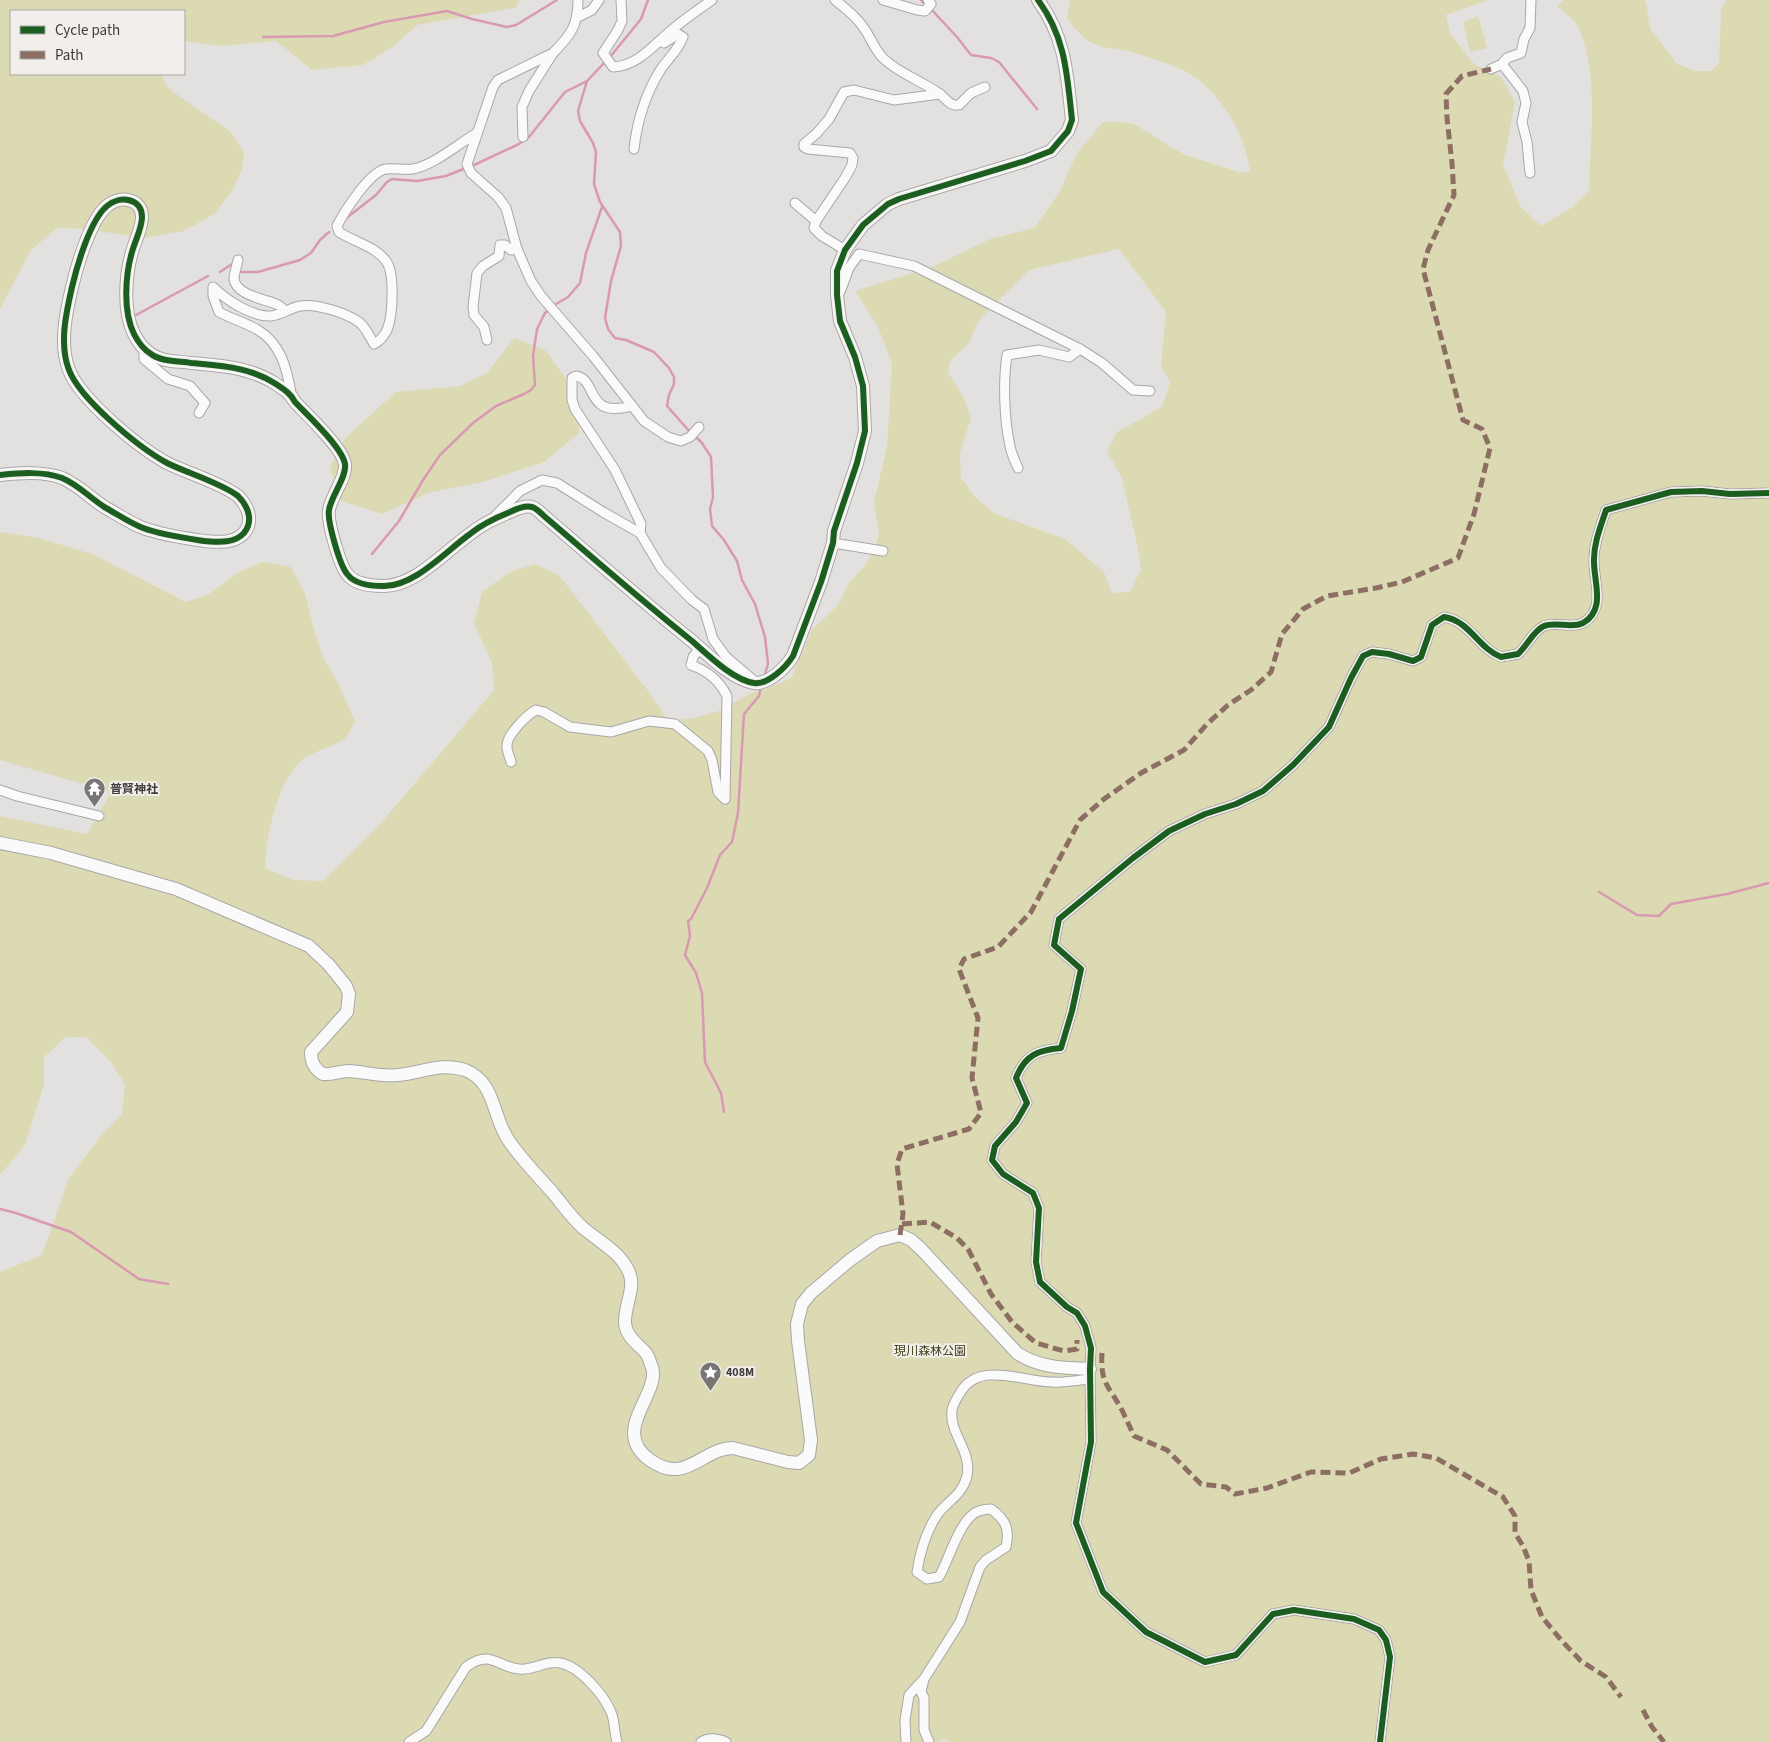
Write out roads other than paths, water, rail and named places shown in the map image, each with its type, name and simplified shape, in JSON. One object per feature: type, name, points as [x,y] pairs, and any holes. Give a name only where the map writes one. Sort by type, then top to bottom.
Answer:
[{"type":"street","points":[[523,137],[522,107],[529,91],[553,53],[576,25],[578,0]]},
{"type":"street","points":[[578,17],[592,10],[599,0]]},
{"type":"street","points":[[622,0],[622,21],[604,53],[613,67],[628,64],[644,56],[678,34],[683,38],[661,69],[650,90],[640,114],[634,149]]},
{"type":"street","points":[[644,56],[676,27],[712,0]]},
{"type":"street","points":[[835,0],[865,28],[878,53],[885,60],[930,86],[953,105],[956,106],[971,94],[985,87]]},
{"type":"street","points":[[883,0],[917,10],[928,5]]},
{"type":"street","points":[[477,133],[435,159],[413,169],[377,171],[364,184],[337,226],[339,232],[378,253],[390,267],[390,317],[387,330],[380,341],[374,344],[360,323],[341,313],[313,306],[301,306],[270,316],[244,309],[213,287],[213,296],[219,312],[259,330],[276,346],[287,371],[291,393],[295,402],[336,446],[344,462],[345,470],[328,512],[343,568],[348,576],[358,582],[369,585],[389,586],[402,582],[410,579],[470,533],[492,519],[518,508],[532,507],[700,648],[740,678],[756,683],[777,674],[786,667],[793,656],[821,582],[833,543],[834,530],[857,463],[865,431],[863,386],[855,357],[840,321],[837,295],[837,271],[845,250],[863,225],[875,213],[899,199],[1025,161],[1051,151],[1060,142],[1068,131],[1072,120],[1064,52],[1054,26],[1038,0]]},
{"type":"street","points":[[1491,69],[1502,64],[1507,58],[1521,53],[1524,39],[1530,28],[1531,0]]},
{"type":"street","points":[[553,53],[498,80],[493,87],[477,133],[469,168],[498,197],[506,208],[518,249],[531,281],[644,421],[668,437],[681,441],[695,432]]},
{"type":"street","points":[[1502,64],[1523,91],[1526,103],[1522,122],[1527,142],[1530,173]]},
{"type":"street","points":[[845,250],[822,236],[814,228],[816,221],[845,178],[852,165],[853,158],[850,153],[808,149],[804,147],[804,144],[829,119],[844,92],[854,90],[894,100],[940,94]]},
{"type":"street","points":[[0,475],[42,474],[61,478],[74,484],[103,506],[140,527],[174,536],[225,542],[241,535],[248,527],[250,520],[248,509],[241,500],[231,492],[166,462],[150,452],[106,416],[83,393],[75,383],[69,370],[65,357],[65,318],[77,267],[90,234],[101,214],[110,204],[118,200],[129,199],[135,202],[142,213],[142,221],[131,256],[126,292],[127,318],[140,345],[151,355],[163,360],[222,366],[253,372],[291,393]]},
{"type":"street","points":[[795,203],[816,221]]},
{"type":"street","points":[[487,340],[484,327],[474,315],[473,307],[477,273],[483,266],[496,258],[500,245],[505,245],[511,250],[518,249]]},
{"type":"street","points":[[837,295],[856,256],[862,254],[914,266],[1080,349],[1102,363],[1133,390],[1150,391]]},
{"type":"street","points":[[238,260],[234,273],[234,281],[237,286],[252,296],[278,304],[285,311]]},
{"type":"street","points":[[144,348],[144,359],[150,365],[168,379],[190,386],[205,403],[199,413]]},
{"type":"street","points":[[1018,468],[1010,446],[1006,408],[1004,372],[1007,354],[1039,350],[1069,357],[1080,349]]},
{"type":"street","points":[[632,406],[622,409],[610,409],[595,400],[583,379],[576,376],[572,378],[572,400],[575,409],[616,470],[641,524],[640,532]]},
{"type":"street","points":[[492,519],[520,491],[542,480],[557,483],[603,512],[640,532],[661,568],[692,600],[704,609],[713,639],[726,657],[756,683]]},
{"type":"street","points":[[1380,1742],[1390,1657],[1386,1640],[1379,1630],[1354,1619],[1294,1610],[1273,1614],[1236,1654],[1205,1662],[1146,1632],[1103,1592],[1076,1522],[1091,1442],[1091,1348],[1085,1326],[1077,1313],[1067,1307],[1040,1282],[1036,1262],[1039,1208],[1033,1193],[1003,1174],[992,1160],[995,1146],[1016,1122],[1027,1103],[1016,1078],[1021,1064],[1031,1056],[1044,1050],[1061,1048],[1072,1011],[1081,969],[1054,946],[1059,918],[1169,831],[1205,814],[1236,804],[1263,791],[1294,765],[1329,727],[1363,656],[1372,652],[1389,654],[1413,661],[1421,657],[1432,624],[1444,617],[1454,618],[1488,650],[1501,657],[1518,654],[1538,630],[1546,625],[1581,624],[1595,610],[1597,604],[1594,559],[1597,537],[1606,510],[1671,492],[1702,491],[1730,494],[1769,494]]},
{"type":"street","points":[[833,543],[883,551]]},
{"type":"street","points":[[511,762],[506,745],[525,716],[536,710],[544,712],[570,727],[611,732],[649,721],[675,724],[708,751],[712,760],[718,792],[725,799],[727,696],[720,683],[710,674],[690,665],[700,648]]},
{"type":"street","points":[[0,790],[99,816]]},
{"type":"street","points":[[0,843],[51,853],[176,889],[308,946],[329,965],[346,986],[349,994],[347,1012],[311,1052],[311,1061],[315,1068],[323,1074],[349,1071],[397,1075],[438,1067],[464,1070],[475,1075],[487,1087],[503,1132],[516,1152],[581,1226],[616,1254],[630,1274],[632,1280],[625,1324],[631,1339],[647,1354],[653,1370],[652,1380],[634,1427],[635,1439],[642,1452],[650,1460],[661,1466],[680,1470],[691,1466],[718,1450],[727,1448],[734,1448],[788,1462],[799,1463],[805,1460],[811,1440],[798,1341],[797,1324],[802,1304],[850,1260],[878,1241],[900,1235],[911,1240],[922,1250],[1017,1352],[1026,1359],[1052,1367],[1090,1374]]},
{"type":"street","points":[[906,1742],[905,1720],[908,1695],[924,1679],[960,1622],[980,1567],[986,1560],[1006,1548],[1009,1533],[1001,1517],[991,1509],[977,1511],[958,1535],[939,1577],[927,1579],[917,1572],[926,1536],[938,1514],[957,1496],[967,1476],[967,1456],[953,1426],[952,1409],[963,1387],[975,1378],[994,1374],[1052,1382],[1090,1374]]},
{"type":"street","points":[[409,1742],[426,1731],[466,1667],[476,1660],[484,1659],[497,1661],[518,1669],[528,1669],[560,1662],[572,1667],[586,1678],[606,1702],[612,1714],[617,1742]]},
{"type":"street","points":[[924,1679],[921,1692],[924,1698],[924,1730],[929,1742]]},
{"type":"street","points":[[701,1742],[705,1739],[717,1738],[726,1742]]},
{"type":"waterway","points":[[263,37],[333,36],[384,22],[447,11],[507,27],[516,25],[557,0]]},
{"type":"waterway","points":[[610,57],[641,19],[648,0]]},
{"type":"waterway","points":[[921,0],[927,6]]},
{"type":"waterway","points":[[931,9],[971,55],[991,58],[999,62],[1037,109]]},
{"type":"waterway","points":[[606,61],[587,81],[578,111],[580,121],[596,152],[594,184],[600,202],[620,232],[621,246],[611,281],[605,318],[608,329],[615,338],[626,340],[654,352],[669,368],[674,377],[674,384],[667,406],[691,433]]},
{"type":"waterway","points":[[472,166],[519,144],[529,137],[565,92],[587,81]]},
{"type":"waterway","points":[[345,219],[376,195],[392,179],[417,181],[446,176],[466,168]]},
{"type":"waterway","points":[[372,554],[399,521],[440,455],[473,423],[496,406],[524,394],[535,385],[533,356],[537,329],[545,313],[568,297],[580,283],[586,253],[602,207]]},
{"type":"waterway","points":[[239,272],[258,272],[300,260],[311,253],[320,240],[329,232]]},
{"type":"waterway","points":[[220,272],[232,264]]},
{"type":"waterway","points":[[136,315],[208,276]]},
{"type":"waterway","points":[[695,436],[711,457],[713,497],[710,509],[712,526],[724,540],[737,561],[742,580],[755,604],[765,637],[768,664],[765,674]]},
{"type":"waterway","points":[[724,1112],[721,1093],[705,1062],[702,993],[696,973],[685,955],[690,936],[688,921],[691,919],[707,888],[720,855],[732,842],[738,813],[744,714],[759,696],[761,687]]},
{"type":"waterway","points":[[1599,892],[1637,915],[1659,916],[1671,904],[1727,894],[1769,883]]},
{"type":"waterway","points":[[0,1209],[71,1232],[139,1279],[168,1284]]},
{"type":"place","name":"普賢神社","points":[[94,808]]},
{"type":"place","name":"408M","points":[[710,1391]]},
{"type":"park label","name":"現川森林公園","points":[[930,1351]]}]
